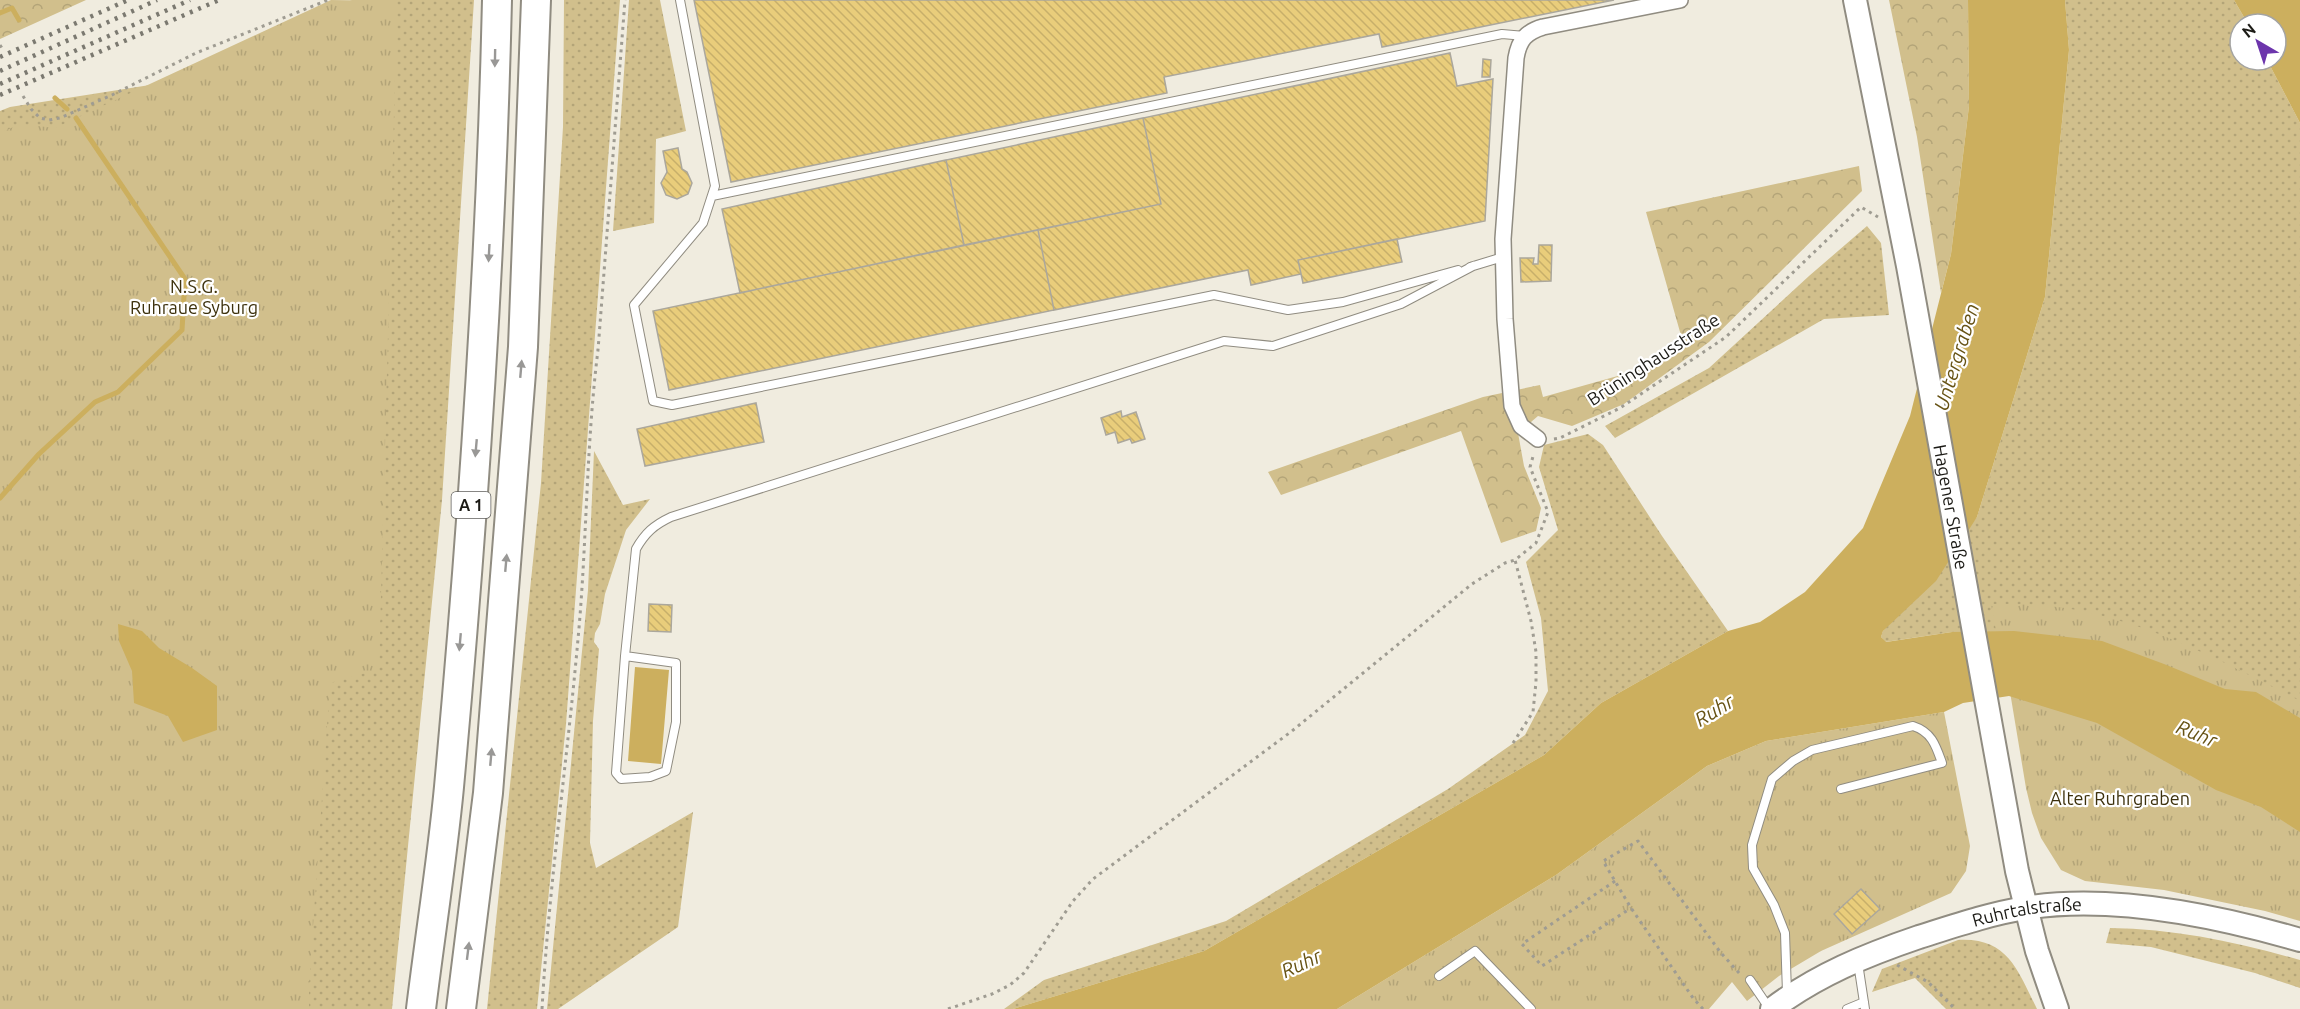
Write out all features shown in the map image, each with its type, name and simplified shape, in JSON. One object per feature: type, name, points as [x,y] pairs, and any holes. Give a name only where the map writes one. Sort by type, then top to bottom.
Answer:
[{"type":"highway","name":"A 1","points":[[421,1009],[449,789],[484,350],[493,162],[497,0]]},
{"type":"highway","name":"A 1","points":[[461,1009],[488,793],[523,347],[536,0]]},
{"type":"main road","name":"Hagener Straße","points":[[1855,0],[1908,266],[2017,871],[2037,951],[2057,1009]]},
{"type":"main road","name":"Ruhrtalstraße","points":[[1780,1006],[1819,978],[1865,956],[1977,919],[2026,908],[2084,904],[2169,910],[2257,928],[2300,940]]},
{"type":"street","points":[[1538,439],[1521,426],[1512,406],[1505,320],[1503,257],[1518,44],[1532,30],[1543,27],[1680,0]]},
{"type":"lane","points":[[680,0],[715,186],[703,223],[634,305],[653,401],[672,405],[1214,295],[1288,310],[1343,303],[1503,257]]},
{"type":"lane","points":[[712,196],[1502,34],[1525,36]]},
{"type":"lane","points":[[625,656],[676,663],[676,722],[666,771],[650,777],[621,778],[616,773],[625,656],[636,549],[657,523],[682,513],[1224,341],[1273,346],[1401,304],[1473,266]]},
{"type":"lane","points":[[1750,980],[1780,1006],[1788,965],[1785,933],[1774,905],[1753,868],[1752,845],[1772,779],[1793,761],[1812,750],[1913,726],[1924,729],[1936,743],[1942,764],[1841,789]]},
{"type":"lane","points":[[1439,976],[1474,951],[1531,1009]]},
{"type":"lane","points":[[1847,1009],[1864,1006],[1865,956]]},
{"type":"path","points":[[23,96],[40,118],[49,120],[60,118],[196,53],[328,0]]},
{"type":"path","points":[[542,1009],[578,638],[587,525],[592,396],[598,350],[625,0]]},
{"type":"path","name":"Brüninghausstraße","points":[[1538,439],[1560,438],[1620,408],[1726,337],[1861,207],[1880,218],[1897,213]]},
{"type":"path","points":[[948,1009],[992,994],[1010,985],[1024,974],[1073,901],[1094,879],[1292,731],[1472,584],[1515,560],[1536,543],[1548,512],[1530,467],[1538,439]]},
{"type":"path","points":[[1513,743],[1533,712],[1536,682],[1533,632],[1515,560]]},
{"type":"path","points":[[1703,1009],[1631,908],[1603,861],[1638,841],[1721,954],[1738,972],[1750,980]]},
{"type":"path","points":[[1615,881],[1522,944],[1542,966],[1631,908]]},
{"type":"path","points":[[1865,956],[1928,982],[1955,1009]]},
{"type":"green space","points":[[0,0],[86,0],[0,39]]},
{"type":"green space","name":"N.S.G. Ruhraue Syburg","points":[[331,0],[397,1],[379,669],[330,683],[309,1009],[0,1009],[0,133],[20,124],[55,128]]},
{"type":"green space","name":"N.S.G. Ruhraue Syburg","points":[[352,0],[474,0],[442,500],[392,1009],[0,1009],[0,111],[10,107],[169,82]]},
{"type":"green space","points":[[564,0],[620,0],[566,724],[537,1009],[487,1009],[541,483],[563,127]]},
{"type":"green space","points":[[629,0],[660,0],[686,131],[656,139],[654,223],[613,231]]},
{"type":"green space","points":[[1889,0],[1968,0],[1969,106],[1951,254],[1941,293],[1917,137]]},
{"type":"green space","points":[[2065,0],[2234,0],[2241,12],[2228,12],[2228,72],[2273,72],[2300,123],[2300,718],[1952,632],[1885,642],[1881,637],[1883,631],[1977,517],[2045,297],[2069,50]]},
{"type":"green space","points":[[1859,166],[1862,191],[1709,342],[1624,404],[1572,426],[1538,416],[1518,433],[1524,466],[1541,508],[1536,531],[1501,543],[1461,431],[1281,495],[1268,472],[1483,397],[1540,385],[1543,397],[1646,368],[1684,346],[1646,212]]},
{"type":"green space","points":[[1867,226],[1881,243],[1889,315],[1824,319],[1615,438],[1605,426],[1709,368]]},
{"type":"green space","points":[[1588,434],[1603,445],[1728,631],[1601,703],[1544,755],[1204,951],[1013,1009],[1004,1009],[1044,980],[1226,921],[1448,789],[1525,735],[1548,691],[1541,618],[1526,562],[1558,530],[1539,467],[1544,445]]},
{"type":"green space","points":[[594,451],[623,505],[650,499],[626,530],[605,594],[600,624],[595,633],[594,642],[599,649],[593,721],[590,843],[596,868],[693,812],[678,927],[558,1009],[547,1009],[588,590]]},
{"type":"green space","name":"Alter Ruhrgraben","points":[[1991,604],[2056,607],[2096,614],[2126,623],[2186,645],[2300,701],[2300,921],[2265,911],[2164,890],[2085,881],[2061,870],[2041,838],[2032,813],[2007,674],[2004,673]]},
{"type":"green space","points":[[1944,712],[1970,846],[1966,871],[1951,893],[1821,951],[1779,976],[1747,1001],[1732,982],[1709,1009],[1337,1009],[1556,875],[1707,766],[1766,741]]},
{"type":"green space","points":[[2110,928],[2183,934],[2300,960],[2300,988],[2255,973],[2151,947],[2106,943]]},
{"type":"green space","points":[[1958,940],[1989,944],[2000,950],[2017,970],[2037,1009],[1946,1009],[1915,978],[1872,992],[1882,969]]},
{"type":"water","points":[[1968,0],[2065,0],[2069,50],[2045,297],[1977,517],[1936,581],[1883,631],[1881,637],[1886,642],[1952,632],[2014,631],[2102,641],[2225,689],[2256,692],[2300,718],[2300,832],[2261,807],[2216,790],[2097,723],[2009,696],[1963,703],[1944,712],[1766,741],[1707,766],[1556,875],[1337,1009],[1013,1009],[1204,951],[1544,755],[1601,703],[1728,631],[1760,622],[1805,592],[1863,528],[1910,416],[1951,254],[1969,106]]},
{"type":"water","points":[[2234,0],[2300,0],[2300,123],[2273,72],[2288,72],[2288,12],[2241,12]]},
{"type":"water","points":[[118,624],[142,631],[159,648],[217,686],[217,730],[183,742],[168,716],[134,703],[132,671],[119,641]]},
{"type":"water","points":[[635,667],[669,670],[661,764],[628,761]]},
{"type":"building","points":[[694,0],[1614,0],[1382,47],[1379,34],[1164,77],[1167,93],[731,182]]},
{"type":"building","points":[[1450,53],[1457,86],[1493,79],[1485,221],[1298,260],[1301,274],[1251,285],[1248,270],[1054,310],[1038,230],[1161,204],[1143,118]]},
{"type":"building","points":[[1483,59],[1491,60],[1490,77],[1482,77]]},
{"type":"building","points":[[1143,118],[1161,204],[964,245],[946,160]]},
{"type":"building","points":[[678,148],[682,169],[687,172],[692,183],[688,194],[677,199],[666,195],[661,183],[667,172],[663,151]]},
{"type":"building","points":[[946,160],[964,245],[740,293],[722,209]]},
{"type":"building","points":[[1038,230],[1054,310],[669,390],[653,311]]},
{"type":"building","points":[[1397,239],[1402,262],[1303,283],[1298,260]]},
{"type":"building","points":[[1539,245],[1552,245],[1551,281],[1521,282],[1520,258],[1534,258],[1533,264],[1538,264]]},
{"type":"building","points":[[756,403],[764,442],[645,466],[637,429]]},
{"type":"building","points":[[1121,411],[1122,417],[1136,412],[1145,439],[1132,443],[1130,439],[1118,443],[1115,432],[1106,435],[1101,418]]},
{"type":"building","points":[[649,604],[672,605],[671,632],[648,631]]},
{"type":"building","points":[[1861,889],[1880,909],[1852,934],[1834,914]]},
{"type":"waterway","points":[[0,13],[12,8],[19,20]]},
{"type":"waterway","points":[[55,98],[67,109]]},
{"type":"waterway","points":[[0,498],[39,454],[95,402],[118,392],[182,330],[185,279],[76,118]]},
{"type":"railway","points":[[0,57],[128,0]]},
{"type":"railway","points":[[0,71],[157,0]]},
{"type":"railway","points":[[0,84],[190,0]]},
{"type":"railway","points":[[0,95],[219,0]]},
{"type":"water label","name":"Untergraben","points":[[1956,357]]},
{"type":"water label","name":"Ruhr","points":[[1714,710]]},
{"type":"water label","name":"Ruhr","points":[[2197,733]]},
{"type":"water label","name":"Ruhr","points":[[1301,963]]}]
